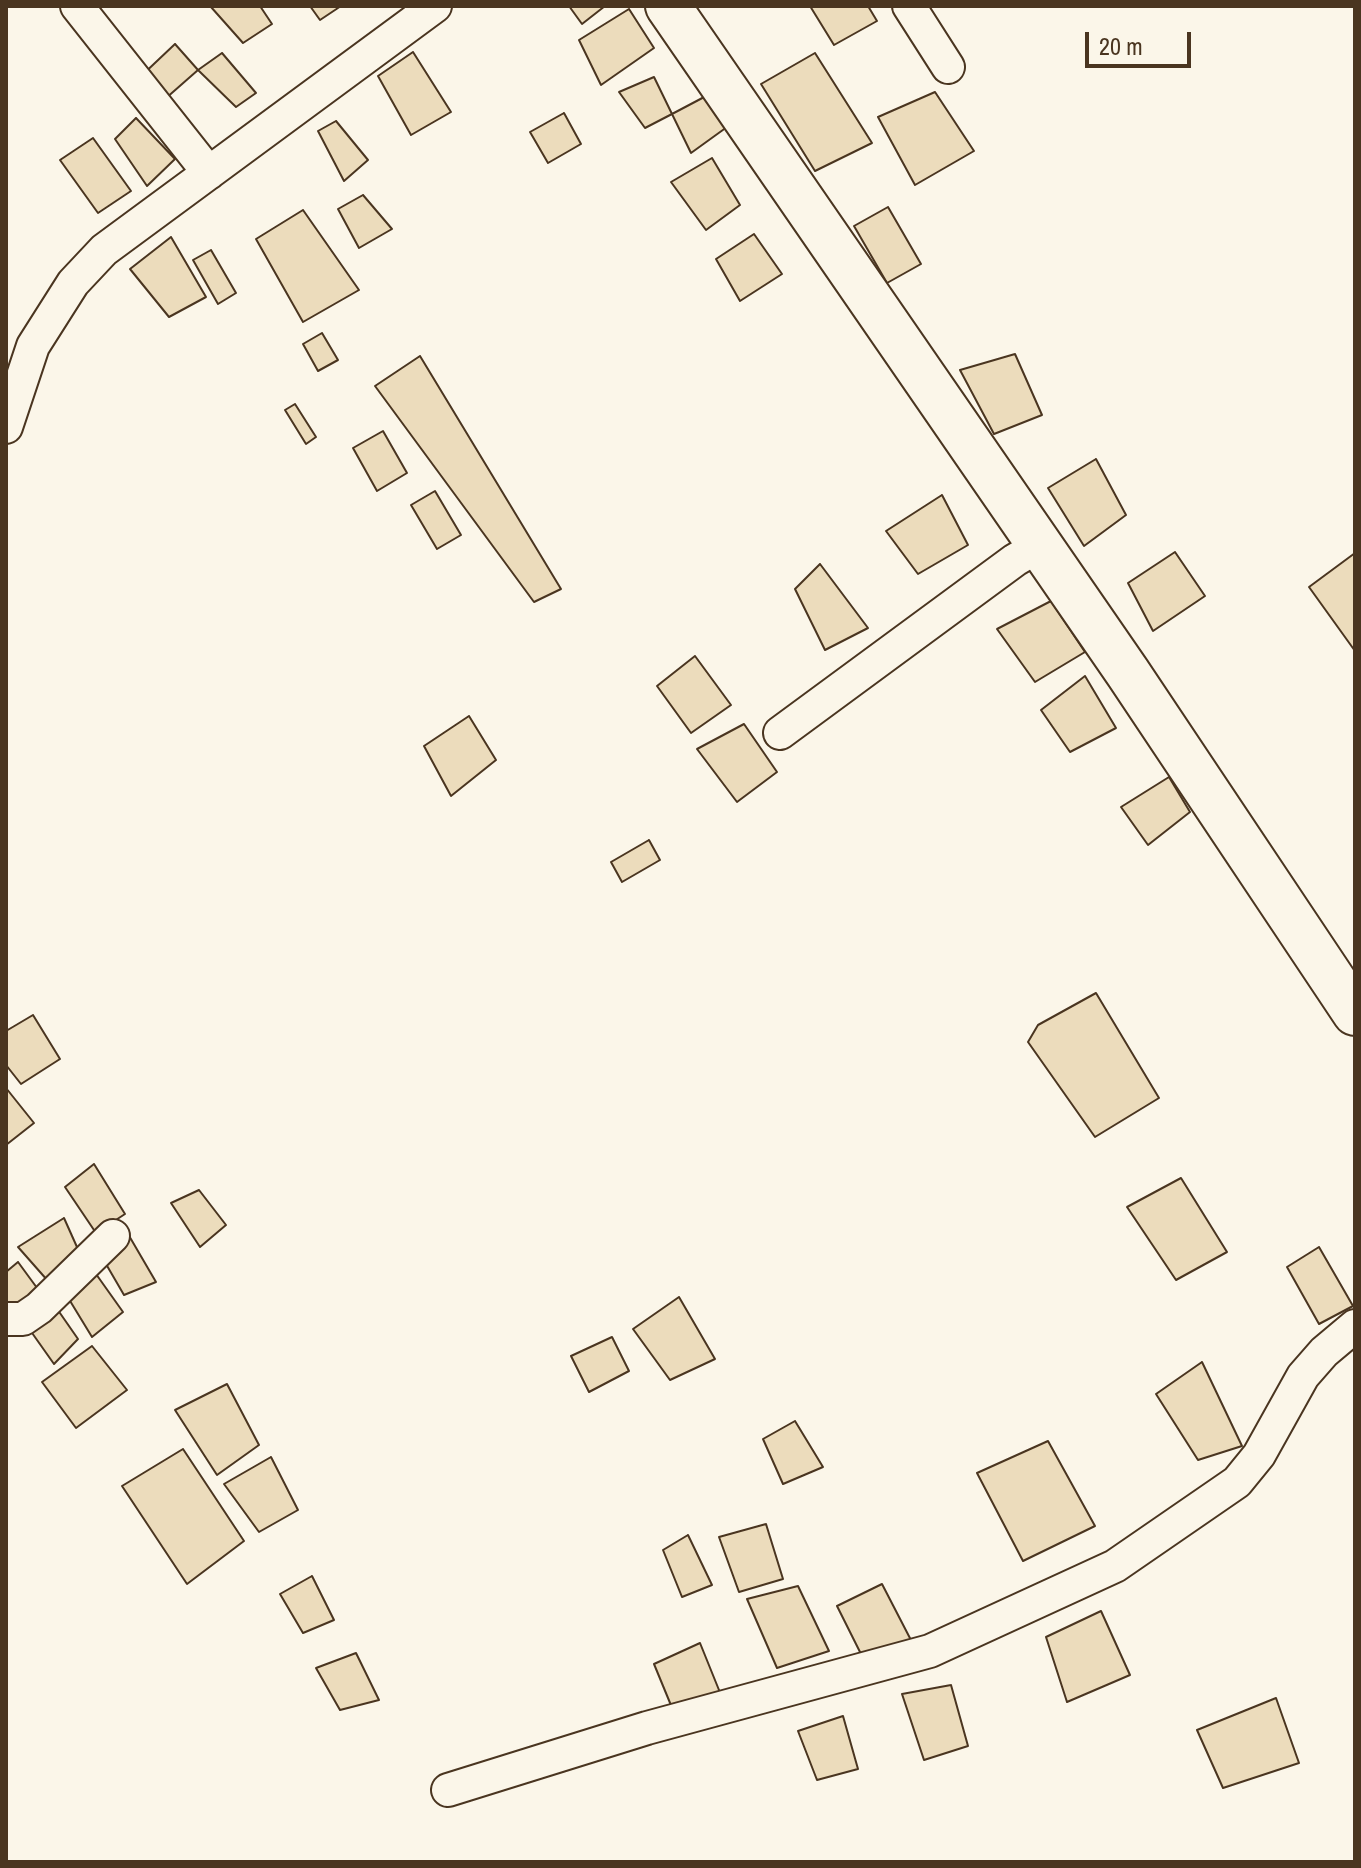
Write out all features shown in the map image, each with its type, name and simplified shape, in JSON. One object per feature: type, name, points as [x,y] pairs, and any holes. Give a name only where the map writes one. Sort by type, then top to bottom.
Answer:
[{"type":"street","points":[[77,6],[209,173]]},
{"type":"street","points":[[6,427],[33,346],[73,283],[104,250],[435,6]]},
{"type":"street","points":[[668,6],[1355,1013]]},
{"type":"street","points":[[909,6],[948,67]]},
{"type":"street","points":[[780,733],[1015,560],[1039,546]]},
{"type":"street","points":[[6,1319],[23,1319],[39,1308],[113,1236]]},
{"type":"street","points":[[448,1790],[647,1728],[930,1651],[1115,1566],[1237,1482],[1259,1455],[1303,1376],[1324,1352],[1355,1326]]},
{"type":"building","points":[[260,6],[272,24],[243,43],[211,7]]},
{"type":"building","points":[[310,6],[341,6],[320,20]]},
{"type":"building","points":[[569,6],[605,6],[582,24]]},
{"type":"building","points":[[810,6],[868,6],[877,21],[834,45]]},
{"type":"building","points":[[629,9],[654,48],[601,85],[579,40]]},
{"type":"building","points":[[175,44],[198,70],[165,99],[138,79]]},
{"type":"building","points":[[413,52],[451,112],[411,135],[378,76]]},
{"type":"building","points":[[222,53],[256,93],[236,107],[198,70]]},
{"type":"building","points":[[815,53],[872,143],[815,171],[761,84]]},
{"type":"building","points":[[654,77],[672,114],[645,128],[619,92]]},
{"type":"building","points":[[935,92],[974,151],[915,185],[878,117]]},
{"type":"building","points":[[708,95],[727,127],[691,153],[672,114]]},
{"type":"building","points":[[564,113],[581,144],[548,163],[530,132]]},
{"type":"building","points":[[136,118],[175,159],[147,186],[115,139]]},
{"type":"building","points":[[336,121],[368,160],[344,181],[318,131]]},
{"type":"building","points":[[93,138],[131,191],[98,213],[60,160]]},
{"type":"building","points":[[712,158],[740,205],[706,230],[671,182]]},
{"type":"building","points":[[363,195],[392,229],[359,248],[338,209]]},
{"type":"building","points":[[888,207],[921,264],[887,283],[854,226]]},
{"type":"building","points":[[303,210],[359,290],[303,322],[256,239]]},
{"type":"building","points":[[754,234],[782,274],[740,301],[716,259]]},
{"type":"building","points":[[171,237],[206,297],[169,317],[130,269]]},
{"type":"building","points":[[211,250],[236,293],[218,304],[193,260]]},
{"type":"building","points":[[322,333],[338,360],[318,371],[303,344]]},
{"type":"building","points":[[1015,354],[1042,415],[994,434],[960,370]]},
{"type":"building","points":[[420,356],[561,589],[534,602],[375,386]]},
{"type":"building","points":[[295,404],[316,437],[306,444],[285,410]]},
{"type":"building","points":[[383,431],[407,473],[377,491],[353,448]]},
{"type":"building","points":[[1096,459],[1126,515],[1084,546],[1048,488]]},
{"type":"building","points":[[435,491],[461,535],[437,549],[411,505]]},
{"type":"building","points":[[942,495],[968,545],[918,574],[886,531]]},
{"type":"building","points":[[1175,552],[1205,596],[1153,631],[1128,583]]},
{"type":"building","points":[[1355,553],[1355,651],[1309,587]]},
{"type":"building","points":[[820,564],[868,628],[825,650],[795,589]]},
{"type":"building","points":[[1051,601],[1085,652],[1035,682],[997,629]]},
{"type":"building","points":[[695,656],[731,705],[691,733],[657,686]]},
{"type":"building","points":[[1085,676],[1116,728],[1070,752],[1041,710]]},
{"type":"building","points":[[469,716],[496,760],[451,796],[424,746]]},
{"type":"building","points":[[744,724],[777,772],[737,802],[697,749]]},
{"type":"building","points":[[1169,777],[1190,812],[1148,845],[1121,807]]},
{"type":"building","points":[[649,840],[660,860],[622,882],[611,862]]},
{"type":"building","points":[[1096,993],[1159,1098],[1095,1137],[1028,1042],[1038,1025]]},
{"type":"building","points":[[33,1015],[60,1059],[21,1084],[6,1065],[6,1031]]},
{"type":"building","points":[[6,1088],[34,1123],[6,1145]]},
{"type":"building","points":[[94,1164],[125,1214],[96,1233],[65,1187]]},
{"type":"building","points":[[1181,1178],[1227,1252],[1176,1280],[1127,1207]]},
{"type":"building","points":[[199,1190],[226,1225],[200,1247],[171,1203]]},
{"type":"building","points":[[64,1218],[81,1256],[48,1281],[18,1247]]},
{"type":"building","points":[[128,1234],[156,1282],[124,1295],[99,1252]]},
{"type":"building","points":[[1319,1247],[1353,1306],[1319,1324],[1287,1267]]},
{"type":"building","points":[[18,1262],[40,1292],[11,1312],[6,1306],[6,1272]]},
{"type":"building","points":[[96,1274],[123,1312],[92,1337],[64,1291]]},
{"type":"building","points":[[679,1297],[715,1359],[670,1380],[633,1329]]},
{"type":"building","points":[[53,1303],[78,1339],[54,1364],[25,1323]]},
{"type":"building","points":[[612,1337],[629,1371],[589,1392],[571,1356]]},
{"type":"building","points":[[92,1346],[127,1390],[76,1428],[42,1382]]},
{"type":"building","points":[[1202,1362],[1242,1446],[1198,1460],[1156,1394]]},
{"type":"building","points":[[227,1384],[259,1445],[217,1475],[175,1410]]},
{"type":"building","points":[[795,1421],[823,1467],[783,1484],[763,1439]]},
{"type":"building","points":[[1048,1441],[1095,1526],[1023,1561],[977,1473]]},
{"type":"building","points":[[183,1449],[244,1541],[187,1584],[122,1486]]},
{"type":"building","points":[[271,1457],[298,1510],[259,1532],[224,1484]]},
{"type":"building","points":[[766,1524],[783,1579],[739,1592],[719,1537]]},
{"type":"building","points":[[688,1535],[712,1585],[682,1597],[663,1550]]},
{"type":"building","points":[[312,1576],[334,1620],[303,1633],[280,1594]]},
{"type":"building","points":[[882,1584],[913,1644],[863,1658],[837,1606]]},
{"type":"building","points":[[798,1586],[829,1651],[777,1668],[747,1599]]},
{"type":"building","points":[[1101,1611],[1130,1675],[1067,1702],[1046,1637]]},
{"type":"building","points":[[700,1643],[721,1695],[675,1715],[654,1664]]},
{"type":"building","points":[[356,1653],[379,1700],[340,1710],[316,1668]]},
{"type":"building","points":[[951,1685],[968,1746],[924,1760],[902,1694]]},
{"type":"building","points":[[1276,1698],[1299,1763],[1223,1788],[1197,1730]]},
{"type":"building","points":[[843,1716],[858,1769],[817,1780],[798,1731]]}]
